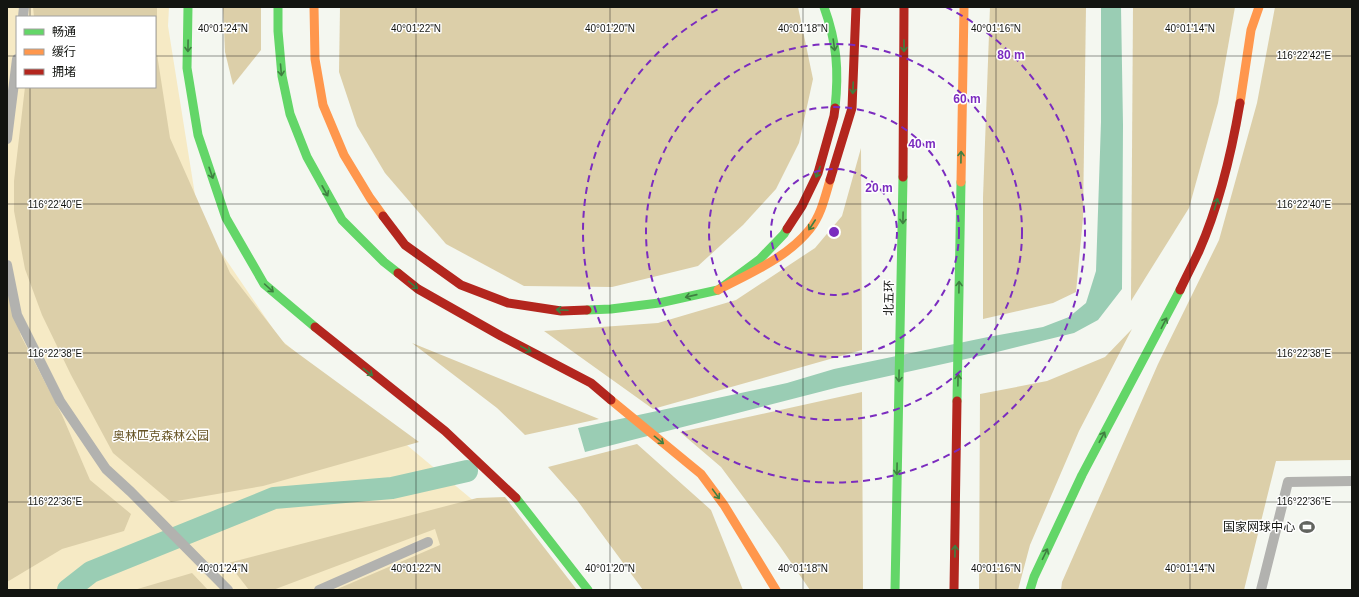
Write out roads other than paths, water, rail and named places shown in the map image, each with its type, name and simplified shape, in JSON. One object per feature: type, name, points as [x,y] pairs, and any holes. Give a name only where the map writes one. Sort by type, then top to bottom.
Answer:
[{"type":"main road","points":[[188,7],[188,68],[198,135],[226,218],[264,284],[337,347],[445,431],[516,498],[588,590]]},
{"type":"main road","points":[[278,7],[278,31],[282,76],[290,114],[306,157],[342,220],[384,262],[418,289],[501,336],[591,383],[701,474],[724,505],[776,590]]},
{"type":"main road","points":[[314,7],[314,59],[323,105],[344,155],[370,198],[405,245],[461,285],[508,302],[561,311],[611,309],[659,303],[718,290],[768,264],[795,245],[812,228],[822,208],[852,108],[856,7]]},
{"type":"main road","points":[[718,290],[760,259],[784,234],[802,206],[818,173],[834,116],[837,90],[836,62],[832,29],[824,7]]},
{"type":"main road","name":"北五环","points":[[895,590],[904,130],[904,7]]},
{"type":"main road","points":[[954,590],[964,7]]},
{"type":"main road","points":[[1030,590],[1034,577],[1082,475],[1161,327],[1199,251],[1212,217],[1224,175],[1236,126],[1251,30],[1259,7]]},
{"type":"main road","points":[[962,88],[973,14]]},
{"type":"lane","points":[[7,139],[16,67]]},
{"type":"lane","points":[[7,265],[17,315],[60,401],[106,469],[131,492],[228,590]]},
{"type":"lane","points":[[1261,590],[1288,482],[1352,481]]},
{"type":"lane","points":[[319,590],[428,542]]},
{"type":"waterway","points":[[68,590],[91,572],[274,498],[392,488],[467,471]]},
{"type":"place","name":"国家网球中心","points":[[1307,527]]},
{"type":"park label","name":"奥林匹克森林公园","points":[[161,436]]}]
